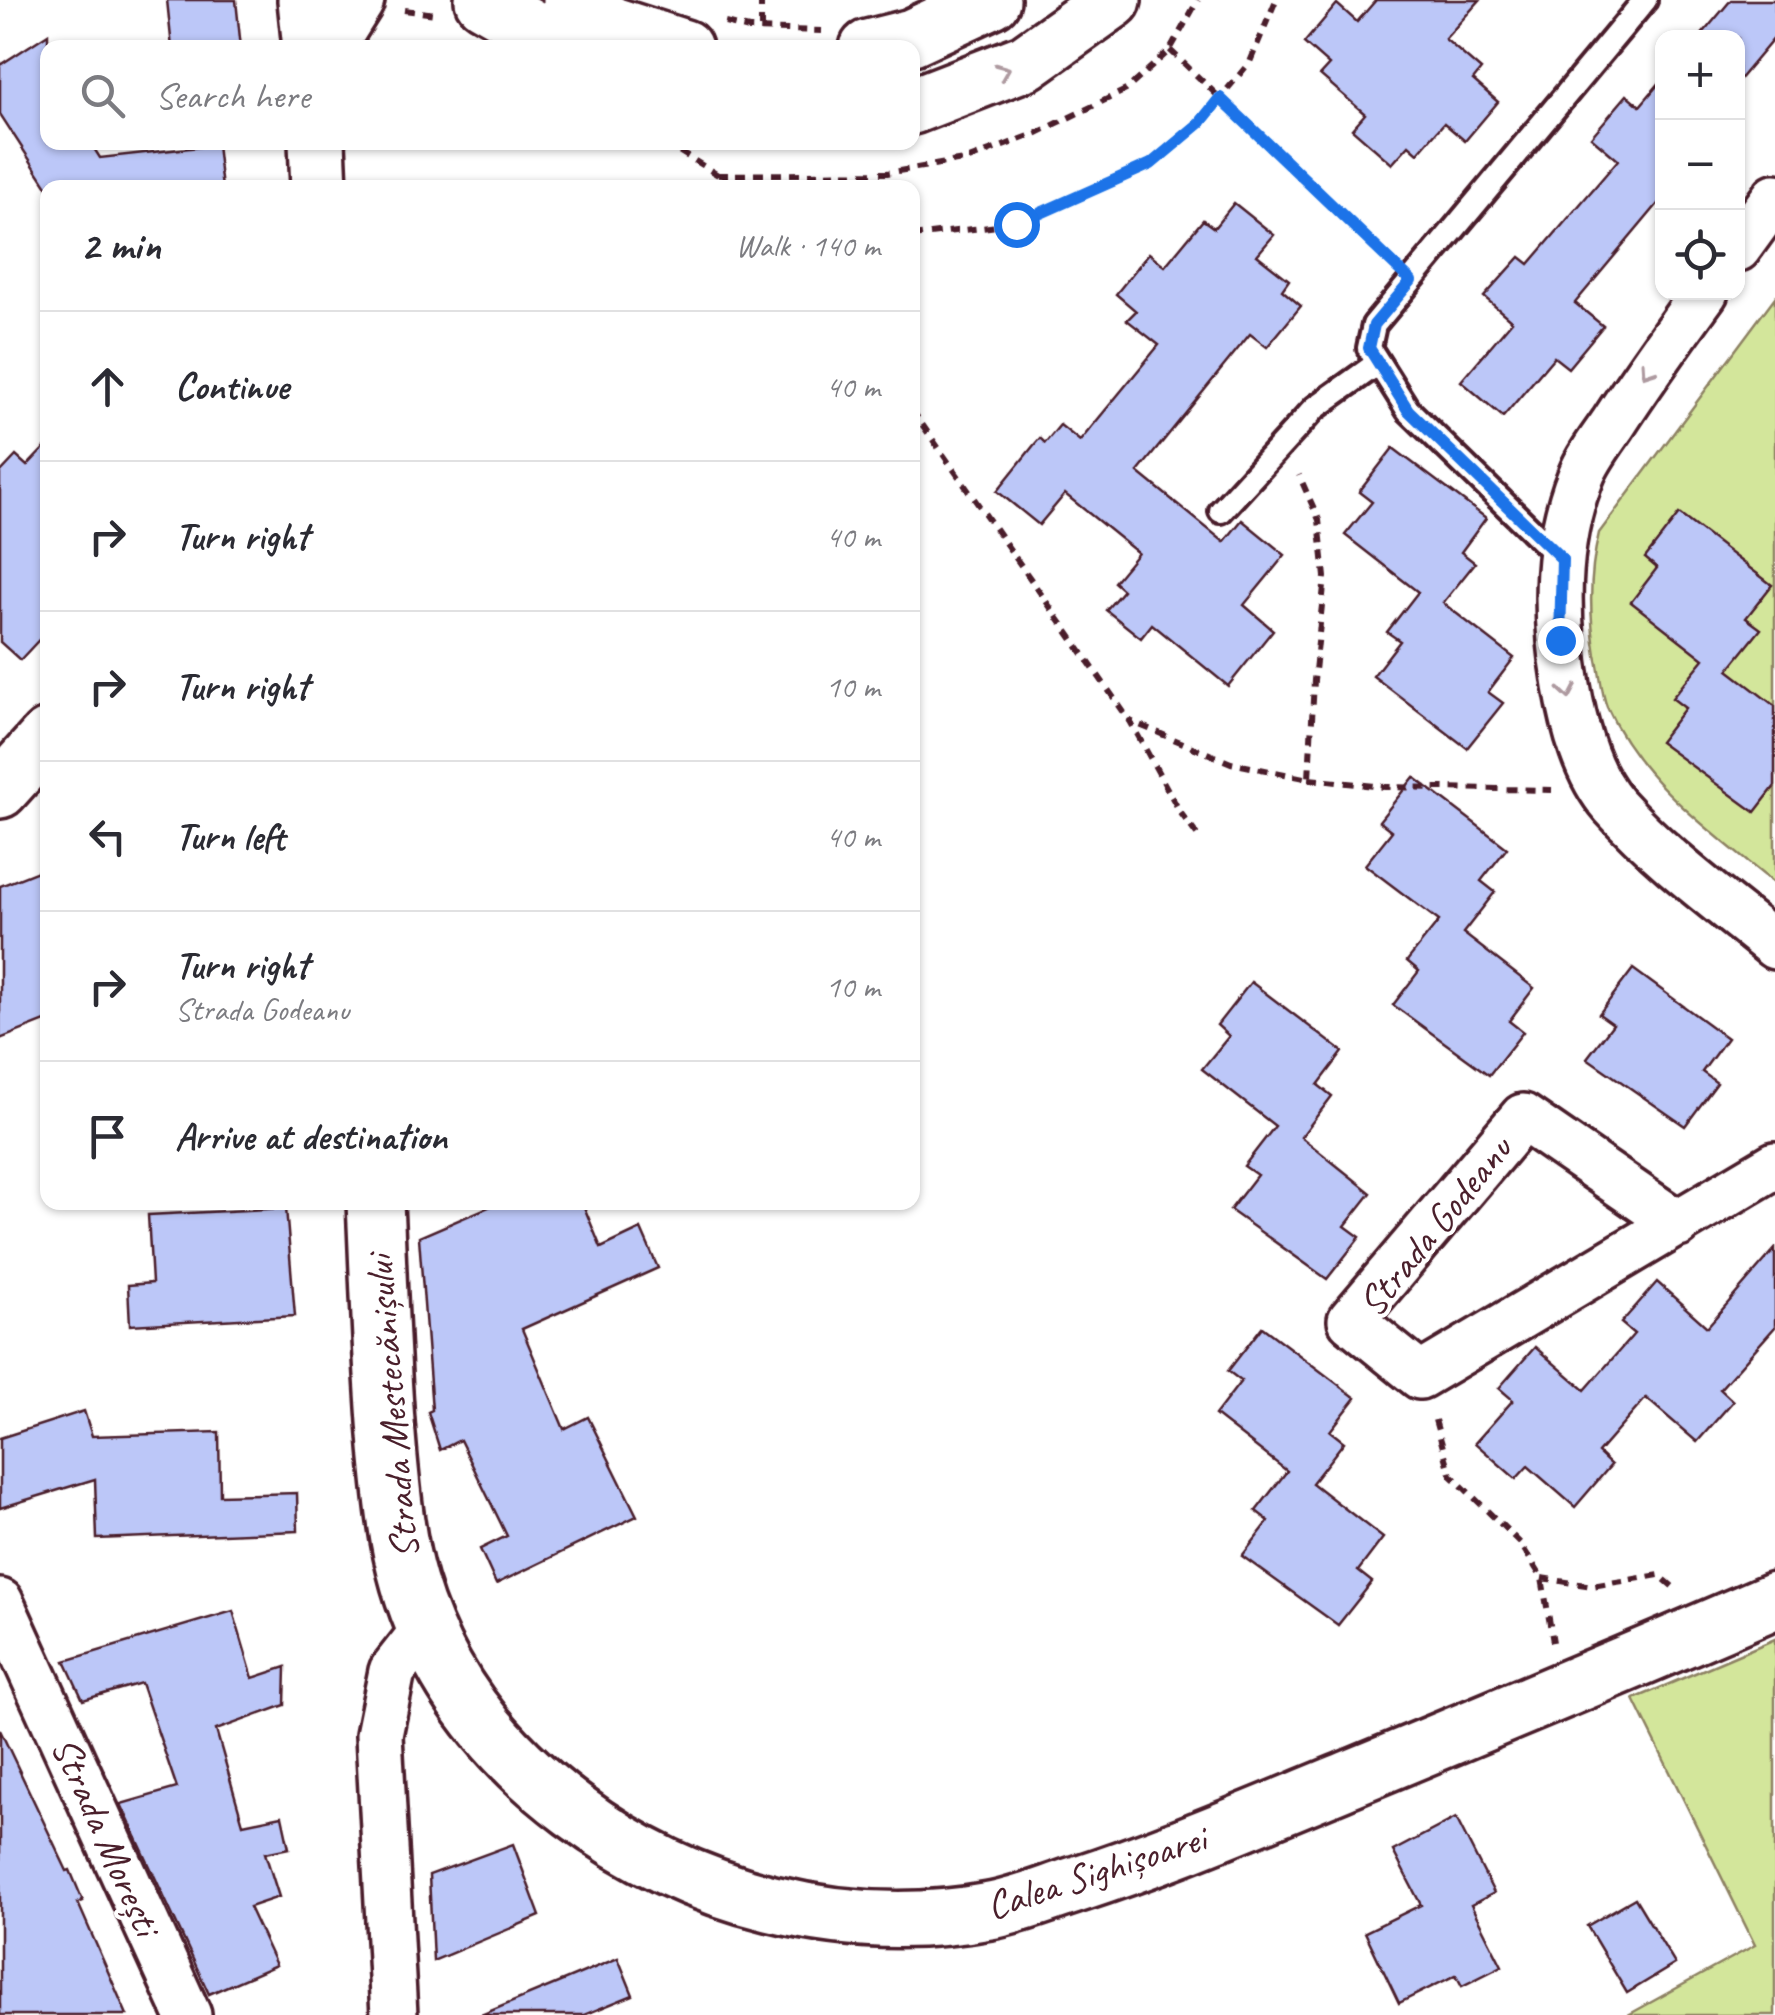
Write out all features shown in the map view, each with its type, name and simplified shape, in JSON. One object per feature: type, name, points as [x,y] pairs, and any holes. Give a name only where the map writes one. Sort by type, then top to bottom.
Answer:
[{"type":"main road","points":[[306,0],[310,40]]},
{"type":"main road","points":[[571,0],[612,25],[699,34]]},
{"type":"main road","points":[[849,40],[912,37],[992,0]]},
{"type":"main road","points":[[920,103],[1026,62],[1113,0]]},
{"type":"main road","points":[[334,40],[372,4]]},
{"type":"main road","points":[[473,6],[548,40]]},
{"type":"main road","points":[[317,150],[319,180]]},
{"type":"main road","points":[[0,790],[40,745]]},
{"type":"main road","name":"Strada Mestecănișului","points":[[375,1210],[383,1390],[396,1526],[408,1582],[425,1629]]},
{"type":"main road","name":"Calea Sighișoarei","points":[[425,1629],[451,1683],[535,1782],[647,1859],[708,1885],[850,1919],[918,1919],[993,1911],[1151,1860],[1775,1600]]},
{"type":"street","points":[[1745,239],[1775,198]]},
{"type":"street","points":[[1698,300],[1582,472],[1564,526],[1560,640],[1570,704],[1584,755],[1612,804],[1676,864],[1775,946]]},
{"type":"street","name":"Strada Godeanu","points":[[1678,1224],[1524,1117],[1351,1320],[1420,1376],[1678,1224],[1775,1165]]},
{"type":"street","name":"Strada Morești","points":[[0,1602],[188,2015]]},
{"type":"street","points":[[394,2015],[379,1735],[392,1671],[425,1629]]},
{"type":"lane","points":[[1562,559],[1408,410],[1369,348],[1374,325],[1645,0]]},
{"type":"lane","points":[[1221,511],[1315,408],[1378,363]]},
{"type":"path","points":[[761,0],[761,30]]},
{"type":"path","points":[[718,176],[887,173],[969,158],[1037,133],[1126,90],[1170,50],[1198,0]]},
{"type":"path","points":[[920,235],[1016,224],[1151,164],[1200,123],[1250,62],[1276,0]]},
{"type":"path","points":[[372,4],[473,6]]},
{"type":"path","points":[[699,34],[761,30],[849,40]]},
{"type":"path","points":[[1170,50],[1411,281]]},
{"type":"path","points":[[677,150],[722,180]]},
{"type":"path","points":[[920,421],[1130,721],[1180,812],[1197,835]]},
{"type":"path","points":[[1284,442],[1319,520],[1325,577],[1309,779]]},
{"type":"path","points":[[1130,721],[1232,763],[1309,779],[1385,786],[1556,790]]},
{"type":"path","points":[[1435,1420],[1452,1475],[1520,1543],[1542,1578],[1552,1634],[1555,1694]]},
{"type":"path","points":[[1542,1578],[1592,1586],[1659,1575],[1716,1625]]},
{"type":"green space","points":[[1775,297],[1775,884],[1680,805],[1621,734],[1603,695],[1591,594],[1599,533]]},
{"type":"green space","points":[[1775,1639],[1775,2015],[1628,2015],[1755,1945],[1634,1699]]},
{"type":"building","points":[[167,0],[236,0],[240,40],[171,40]]},
{"type":"building","points":[[1376,0],[1480,0],[1445,39],[1481,70],[1473,80],[1498,102],[1465,141],[1444,123],[1418,153],[1409,145],[1392,164],[1352,129],[1365,114],[1320,75],[1329,65],[1304,43],[1337,4],[1357,22]]},
{"type":"building","points":[[1731,0],[1775,0],[1775,37],[1745,73],[1745,30],[1706,30]]},
{"type":"building","points":[[48,34],[48,40],[40,40],[40,150],[95,150],[100,158],[172,150],[218,150],[221,180],[43,180],[0,114],[0,65]]},
{"type":"building","points":[[1655,88],[1655,207],[1575,303],[1603,326],[1568,368],[1554,357],[1503,417],[1461,381],[1512,321],[1484,297],[1520,257],[1529,264],[1618,160],[1591,137],[1627,95],[1640,106]]},
{"type":"building","points":[[1234,203],[1274,235],[1257,255],[1289,280],[1282,290],[1301,306],[1267,347],[1250,334],[1138,472],[1224,542],[1242,520],[1285,555],[1244,605],[1273,630],[1228,686],[1152,624],[1141,638],[1106,610],[1123,590],[1114,582],[1138,553],[1065,494],[1039,525],[997,491],[1040,438],[1045,443],[1060,425],[1080,441],[1159,345],[1127,320],[1136,311],[1116,294],[1149,253],[1165,266],[1203,220],[1214,228]]},
{"type":"building","points":[[1393,448],[1486,518],[1461,552],[1475,563],[1443,603],[1514,658],[1488,692],[1503,703],[1467,748],[1373,676],[1400,641],[1387,632],[1418,592],[1345,535],[1372,502],[1359,492]]},
{"type":"building","points":[[40,452],[40,639],[20,660],[0,642],[0,473],[16,456],[27,466]]},
{"type":"building","points":[[1679,514],[1772,585],[1746,618],[1761,629],[1728,670],[1775,706],[1775,786],[1755,812],[1659,742],[1685,708],[1672,698],[1704,659],[1631,602],[1657,568],[1645,558]]},
{"type":"building","points":[[1414,777],[1507,848],[1481,881],[1495,892],[1463,933],[1534,988],[1509,1021],[1523,1032],[1489,1075],[1393,1005],[1419,971],[1407,961],[1439,921],[1365,865],[1392,831],[1379,821]]},
{"type":"building","points":[[40,870],[40,1023],[0,1039],[0,886]]},
{"type":"building","points":[[1633,969],[1727,1038],[1702,1072],[1717,1083],[1685,1126],[1587,1058],[1613,1024],[1599,1014]]},
{"type":"building","points":[[1251,982],[1343,1052],[1318,1085],[1332,1096],[1301,1137],[1371,1193],[1345,1226],[1360,1237],[1327,1279],[1230,1210],[1257,1175],[1244,1166],[1275,1126],[1202,1069],[1229,1036],[1217,1025]]},
{"type":"building","points":[[286,1210],[295,1316],[130,1325],[128,1285],[152,1283],[148,1215]]},
{"type":"building","points":[[481,1210],[585,1210],[601,1248],[641,1229],[658,1268],[522,1329],[564,1429],[588,1417],[637,1516],[496,1584],[480,1549],[507,1536],[460,1440],[440,1450],[428,1412],[432,1410],[419,1237]]},
{"type":"building","points":[[1775,1249],[1775,1327],[1720,1389],[1733,1401],[1697,1442],[1646,1398],[1598,1453],[1611,1465],[1575,1507],[1528,1466],[1516,1479],[1475,1443],[1513,1400],[1499,1388],[1535,1347],[1585,1390],[1634,1334],[1621,1323],[1657,1282],[1707,1327]]},
{"type":"building","points":[[1262,1327],[1356,1398],[1330,1431],[1344,1442],[1312,1483],[1383,1538],[1358,1571],[1372,1582],[1338,1625],[1242,1556],[1269,1521],[1256,1511],[1287,1471],[1215,1415],[1241,1381],[1228,1371]]},
{"type":"building","points":[[84,1411],[92,1436],[219,1432],[220,1495],[297,1493],[298,1531],[97,1539],[95,1479],[0,1508],[0,1438]]},
{"type":"building","points":[[233,1611],[253,1678],[286,1667],[285,1705],[216,1730],[243,1824],[282,1816],[289,1848],[265,1853],[279,1897],[249,1907],[276,1965],[209,1994],[121,1804],[177,1788],[141,1683],[83,1700],[65,1661]]},
{"type":"building","points":[[0,1730],[67,1871],[70,1870],[83,1901],[78,1903],[127,2015],[0,2015]]},
{"type":"building","points":[[1456,1818],[1494,1893],[1471,1905],[1502,1966],[1462,1986],[1456,1975],[1399,2003],[1365,1932],[1421,1905],[1393,1851]]},
{"type":"building","points":[[513,1844],[540,1916],[433,1961],[429,1875]]},
{"type":"building","points":[[1635,1898],[1675,1964],[1627,1993],[1587,1926]]},
{"type":"building","points":[[618,1958],[633,1995],[584,2015],[481,2015]]},
{"type":"route","points":[[1016,224],[1151,164],[1200,123],[1220,98],[1411,281],[1374,325],[1369,348],[1408,410],[1562,559],[1560,640]]}]
